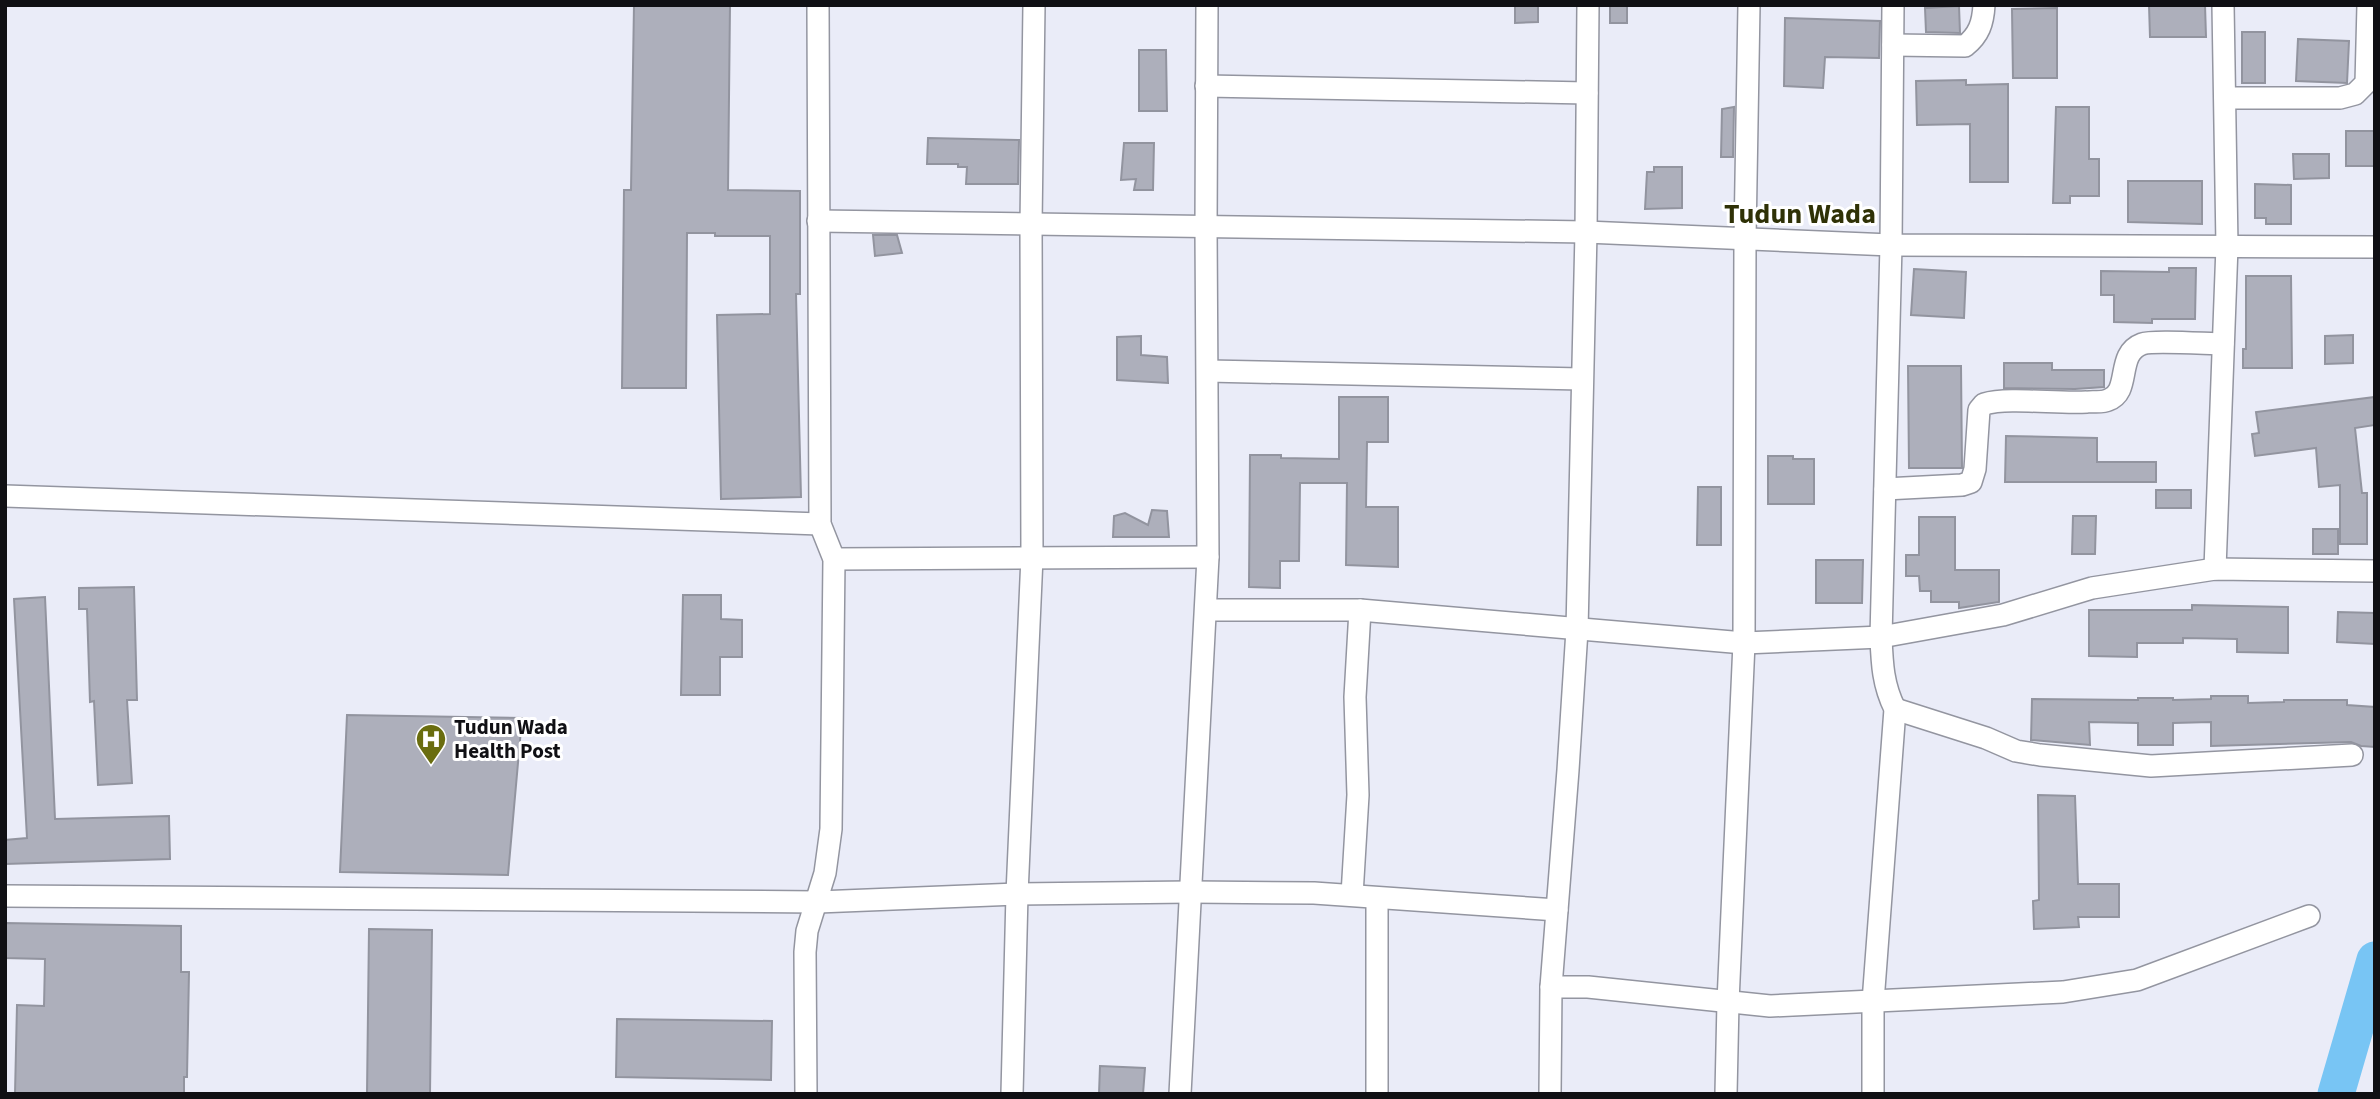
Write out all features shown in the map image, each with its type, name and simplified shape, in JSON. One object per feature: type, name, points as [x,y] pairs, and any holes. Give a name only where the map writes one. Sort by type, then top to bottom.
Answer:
[{"type":"street","points":[[806,1094],[807,930],[825,873],[831,829],[834,559],[820,524],[818,5]]},
{"type":"street","points":[[1012,1094],[1017,894],[1032,557],[1031,224],[1034,5]]},
{"type":"street","points":[[1180,1094],[1207,610],[1207,5]]},
{"type":"street","points":[[1550,1094],[1551,987],[1577,630],[1588,5]]},
{"type":"street","points":[[1726,1094],[1744,643],[1745,238],[1749,5]]},
{"type":"street","points":[[1872,1094],[1873,1002],[1895,709],[1882,674],[1881,637],[1891,245],[1893,5]]},
{"type":"street","points":[[1893,46],[1965,47],[1976,37],[1983,21],[1984,5]]},
{"type":"street","points":[[2215,569],[2227,246],[2223,5]]},
{"type":"street","points":[[2225,97],[2340,97],[2355,94],[2366,83],[2368,5]]},
{"type":"street","points":[[1206,86],[1587,93]]},
{"type":"street","points":[[818,221],[1586,232],[1891,245],[2375,247]]},
{"type":"street","points":[[1885,489],[1962,485],[1971,482],[1975,469],[1979,410],[1984,404],[2060,404],[2110,400],[2120,390],[2125,362],[2131,351],[2144,343],[2223,344]]},
{"type":"street","points":[[1208,371],[1581,379]]},
{"type":"street","points":[[5,496],[820,524]]},
{"type":"street","points":[[834,559],[1208,557]]},
{"type":"street","points":[[1207,610],[1360,610],[1744,643],[1881,637],[2003,615],[2092,588],[2215,569],[2375,571]]},
{"type":"street","points":[[1352,895],[1357,795],[1355,697],[1360,610]]},
{"type":"street","points":[[1895,709],[1986,738],[2016,751],[2054,757],[2151,766],[2352,755]]},
{"type":"street","points":[[5,896],[818,902],[1017,894],[1191,892],[1352,895],[1557,910]]},
{"type":"street","points":[[1377,898],[1377,1094]]},
{"type":"street","points":[[1551,987],[1588,988],[1770,1006],[2063,992],[2137,980],[2309,916]]},
{"type":"building","points":[[634,5],[730,5],[728,190],[800,191],[800,294],[796,294],[801,497],[721,499],[717,315],[770,314],[770,236],[687,233],[686,388],[622,388],[624,190],[631,190]]},
{"type":"building","points":[[1515,5],[1538,5],[1538,22],[1515,23]]},
{"type":"building","points":[[1610,5],[1627,5],[1627,23],[1610,23]]},
{"type":"building","points":[[2149,5],[2205,5],[2206,37],[2150,37]]},
{"type":"building","points":[[1959,6],[1960,33],[1926,32],[1925,8]]},
{"type":"building","points":[[2057,8],[2057,78],[2013,78],[2012,9]]},
{"type":"building","points":[[1785,18],[1880,21],[1879,58],[1825,57],[1823,88],[1784,86]]},
{"type":"building","points":[[2242,32],[2265,32],[2265,83],[2242,83]]},
{"type":"building","points":[[2298,39],[2349,41],[2347,83],[2296,81]]},
{"type":"building","points":[[1139,50],[1166,50],[1167,111],[1139,111]]},
{"type":"building","points":[[1966,80],[1966,85],[2008,84],[2008,182],[1970,182],[1970,124],[1917,125],[1916,81]]},
{"type":"building","points":[[1734,107],[1733,157],[1721,157],[1722,109]]},
{"type":"building","points":[[2056,107],[2089,107],[2089,159],[2099,159],[2099,196],[2070,196],[2070,203],[2053,203]]},
{"type":"building","points":[[2346,131],[2375,131],[2375,166],[2346,166]]},
{"type":"building","points":[[928,138],[1019,140],[1018,184],[966,184],[967,167],[958,167],[958,164],[927,164]]},
{"type":"building","points":[[1124,143],[1154,143],[1153,190],[1134,190],[1136,179],[1121,180]]},
{"type":"building","points":[[2293,154],[2329,154],[2329,178],[2294,179]]},
{"type":"building","points":[[1654,167],[1682,167],[1682,208],[1645,209],[1647,172],[1654,172]]},
{"type":"building","points":[[2128,181],[2202,181],[2202,224],[2128,222]]},
{"type":"building","points":[[2255,184],[2291,185],[2291,224],[2266,224],[2266,218],[2255,218]]},
{"type":"building","points":[[873,235],[897,235],[902,253],[875,256]]},
{"type":"building","points":[[2169,268],[2196,268],[2195,319],[2152,319],[2152,323],[2114,322],[2114,295],[2101,295],[2101,271],[2169,272]]},
{"type":"building","points":[[1914,269],[1966,272],[1964,318],[1911,315]]},
{"type":"building","points":[[2246,276],[2291,276],[2292,368],[2243,368],[2243,349],[2246,349]]},
{"type":"building","points":[[2353,335],[2353,363],[2325,364],[2325,336]]},
{"type":"building","points":[[1141,336],[1141,355],[1167,357],[1168,383],[1117,380],[1117,337]]},
{"type":"building","points":[[2004,363],[2052,363],[2052,370],[2104,370],[2104,387],[2004,388]]},
{"type":"building","points":[[1908,366],[1961,366],[1962,468],[1909,468]]},
{"type":"building","points":[[1339,397],[1388,397],[1388,442],[1367,442],[1366,507],[1398,507],[1398,567],[1346,565],[1347,483],[1300,483],[1299,561],[1280,561],[1280,588],[1249,587],[1250,455],[1339,459]]},
{"type":"building","points":[[2375,397],[2375,425],[2355,428],[2362,493],[2367,493],[2367,544],[2340,544],[2340,485],[2319,487],[2316,448],[2255,456],[2252,434],[2259,433],[2256,412]]},
{"type":"building","points":[[2006,436],[2097,438],[2097,462],[2156,462],[2156,482],[2005,482]]},
{"type":"building","points":[[1768,456],[1814,459],[1814,504],[1768,504]]},
{"type":"building","points":[[1698,487],[1721,487],[1721,545],[1697,545]]},
{"type":"building","points":[[2156,490],[2191,490],[2191,508],[2156,508]]},
{"type":"building","points":[[1152,510],[1167,511],[1169,537],[1113,537],[1114,516],[1125,513],[1148,525]]},
{"type":"building","points":[[2073,516],[2096,516],[2095,554],[2072,554]]},
{"type":"building","points":[[1919,517],[1955,517],[1955,570],[1999,570],[1999,602],[1959,608],[1959,602],[1931,602],[1931,591],[1920,591],[1919,576],[1906,576],[1906,555],[1919,555]]},
{"type":"building","points":[[2313,529],[2338,529],[2338,554],[2313,554]]},
{"type":"building","points":[[1816,560],[1863,560],[1862,603],[1816,603]]},
{"type":"building","points":[[134,587],[137,700],[127,700],[132,783],[98,785],[94,701],[90,702],[87,609],[79,609],[79,588]]},
{"type":"building","points":[[683,595],[721,595],[721,619],[742,620],[742,657],[720,657],[720,695],[681,695]]},
{"type":"building","points":[[45,597],[55,819],[169,816],[170,859],[5,864],[5,840],[27,838],[14,599]]},
{"type":"building","points":[[2192,605],[2288,607],[2288,653],[2237,652],[2237,639],[2183,638],[2183,643],[2137,643],[2137,657],[2089,656],[2089,610],[2192,610]]},
{"type":"building","points":[[2338,612],[2375,613],[2375,644],[2337,642]]},
{"type":"building","points":[[2211,696],[2248,696],[2248,703],[2347,700],[2347,705],[2375,707],[2375,747],[2351,742],[2211,746],[2211,722],[2173,723],[2173,745],[2138,745],[2138,723],[2089,722],[2090,745],[2031,740],[2032,699],[2173,700],[2211,699]]},
{"type":"building","name":"Tudun Wada Health Post","points":[[347,715],[522,718],[508,875],[340,872]]},
{"type":"building","points":[[2038,795],[2075,796],[2078,884],[2119,884],[2119,917],[2078,917],[2079,927],[2034,929],[2033,901],[2039,900]]},
{"type":"building","points":[[5,923],[181,926],[181,972],[189,972],[187,1077],[184,1077],[184,1094],[15,1094],[17,1005],[44,1006],[45,959],[5,958]]},
{"type":"building","points":[[369,929],[432,930],[430,1094],[367,1094]]},
{"type":"building","points":[[617,1019],[772,1021],[771,1080],[616,1077]]},
{"type":"building","points":[[1100,1066],[1145,1068],[1143,1094],[1099,1094]]},
{"type":"waterway","points":[[2336,1094],[2375,960]]},
{"type":"place","name":"Tudun Wada Health Post","points":[[431,766]]},
{"type":"district","name":"Tudun Wada","points":[[1800,214]]}]
